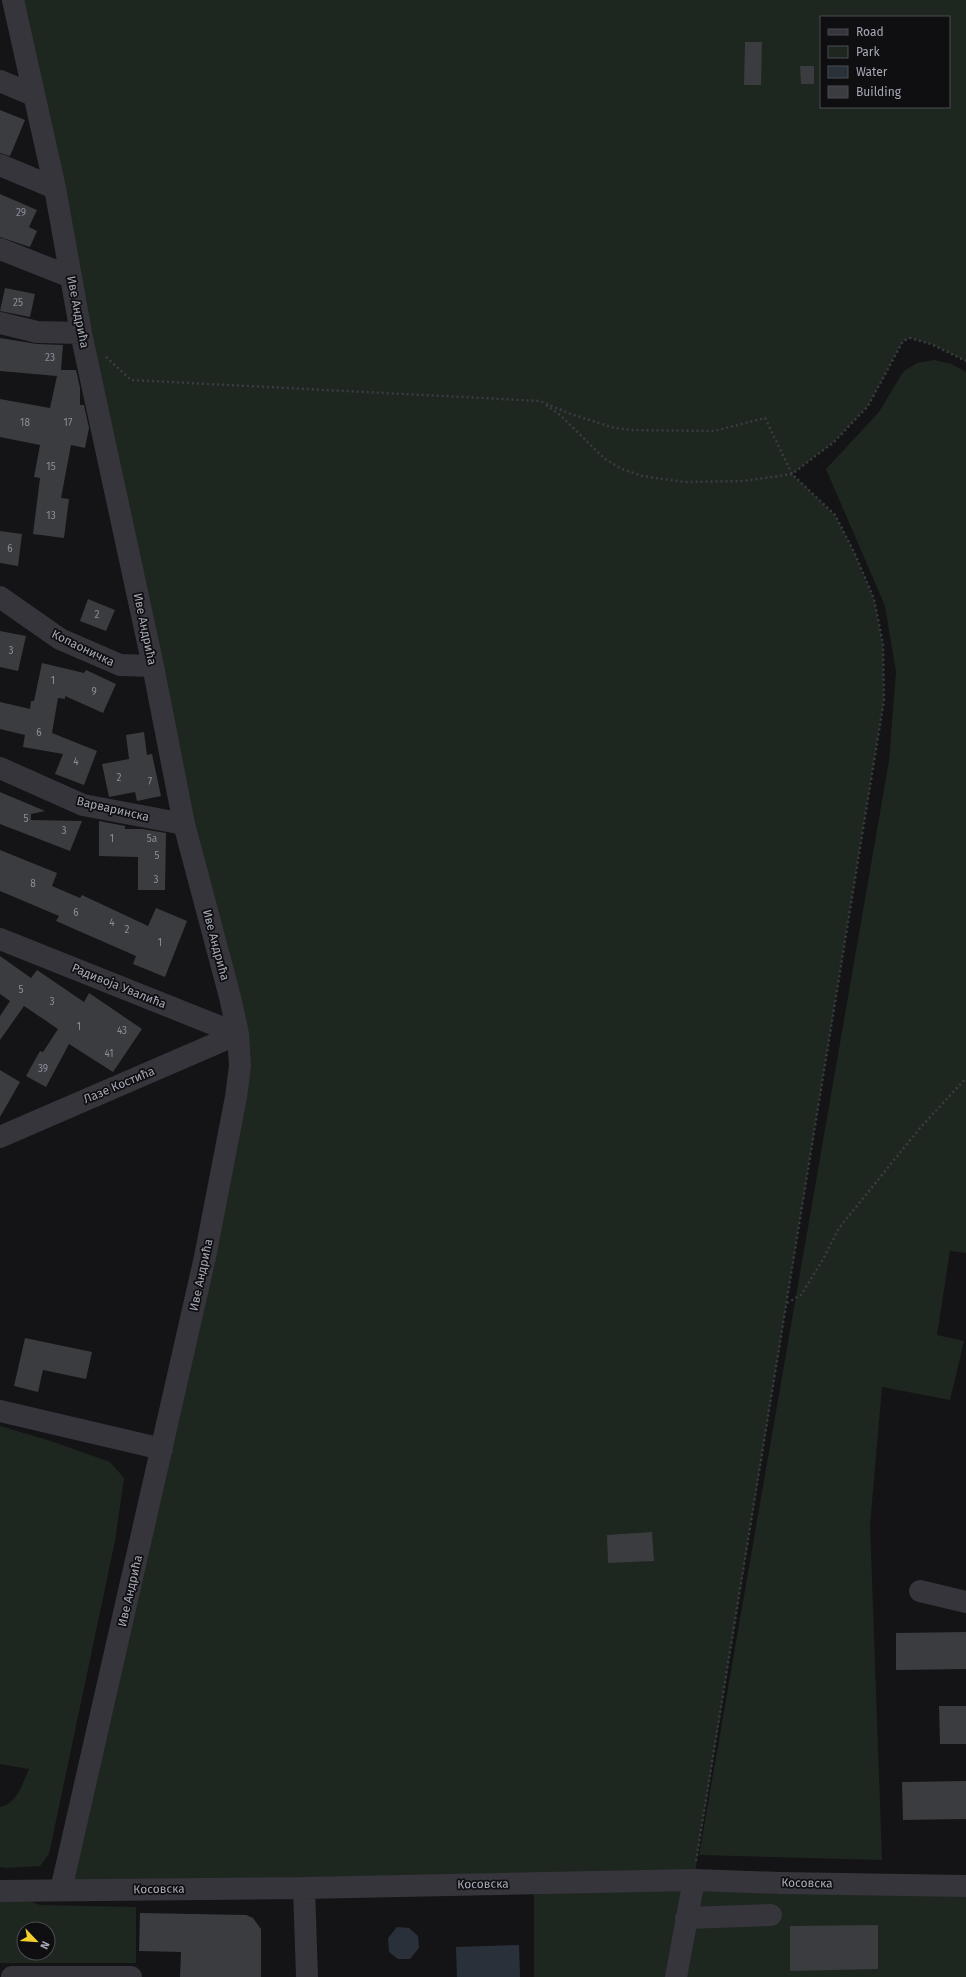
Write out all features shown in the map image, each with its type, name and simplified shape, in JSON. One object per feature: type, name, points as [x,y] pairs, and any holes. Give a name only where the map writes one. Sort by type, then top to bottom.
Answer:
[{"type":"street","name":"Иве Андрића","points":[[12,0],[55,188],[81,333],[153,666],[184,824],[230,997],[238,1034],[240,1066],[236,1097],[205,1257],[61,1890]]},
{"type":"street","points":[[0,81],[33,95]]},
{"type":"street","points":[[0,165],[55,188]]},
{"type":"street","points":[[0,249],[71,277]]},
{"type":"street","points":[[0,323],[37,332],[81,333]]},
{"type":"street","name":"Копаоничка","points":[[0,597],[60,639],[120,665],[153,666]]},
{"type":"street","name":"Варваринска","points":[[0,768],[83,805],[184,824]]},
{"type":"street","name":"Радивоја Увалића","points":[[0,939],[238,1034]]},
{"type":"street","name":"Лазе Костића","points":[[0,1137],[238,1034]]},
{"type":"street","points":[[0,1411],[162,1450]]},
{"type":"street","points":[[920,1591],[966,1602]]},
{"type":"street","points":[[676,1977],[694,1880]]},
{"type":"street","name":"Косовска","points":[[0,1891],[304,1888],[694,1880],[966,1886]]},
{"type":"street","points":[[304,1888],[307,1977]]},
{"type":"street","points":[[686,1918],[771,1915]]},
{"type":"street","points":[[12,1977],[131,1977]]},
{"type":"path","points":[[540,401],[560,415],[605,459],[622,469],[642,476],[685,482],[744,481],[792,474],[834,442],[868,406],[903,341],[910,338],[931,344],[966,361]]},
{"type":"path","points":[[103,354],[131,380],[540,401],[568,413],[611,427],[630,430],[714,431],[765,418],[792,474],[835,515],[855,554],[871,593],[883,644],[884,700],[694,1880]]},
{"type":"path","points":[[786,1303],[801,1294],[822,1261],[839,1228],[920,1128],[966,1078]]},
{"type":"green space","points":[[13,0],[966,0],[966,361],[931,344],[910,338],[903,341],[868,406],[834,442],[792,474],[835,515],[855,554],[874,599],[883,644],[884,700],[694,1879],[966,1886],[966,1977],[534,1977],[534,1883],[61,1890],[240,1066]]},
{"type":"green space","points":[[934,360],[951,364],[966,372],[966,1253],[950,1251],[937,1335],[964,1341],[950,1400],[882,1387],[870,1525],[882,1860],[699,1855],[889,761],[896,672],[885,606],[826,469],[879,412],[904,371],[917,363]]},
{"type":"green space","points":[[0,1426],[51,1441],[110,1462],[124,1478],[115,1541],[49,1854],[40,1866],[4,1868],[0,1867],[0,1807],[6,1805],[19,1792],[29,1769],[0,1764]]},
{"type":"green space","points":[[0,1901],[29,1901],[40,1905],[136,1907],[136,1963],[0,1963]]},
{"type":"water","points":[[397,1927],[409,1928],[418,1936],[419,1948],[410,1959],[398,1959],[389,1952],[388,1938]]},
{"type":"water","points":[[519,1945],[520,1977],[457,1977],[456,1947]]},
{"type":"building","points":[[745,42],[762,42],[761,85],[744,85]]},
{"type":"building","points":[[800,66],[814,66],[814,84],[801,84]]},
{"type":"building","points":[[0,110],[25,120],[10,156],[0,153]]},
{"type":"building","points":[[0,194],[37,210],[29,227],[37,231],[30,247],[0,237]]},
{"type":"building","points":[[5,288],[35,294],[30,317],[0,311]]},
{"type":"building","points":[[0,338],[37,344],[63,345],[61,370],[76,370],[80,388],[80,405],[84,405],[89,428],[85,448],[71,445],[61,498],[69,499],[64,538],[33,534],[40,478],[34,477],[40,445],[0,437],[0,399],[50,408],[57,376],[0,371]]},
{"type":"building","points":[[0,531],[22,534],[18,566],[0,563]]},
{"type":"building","points":[[88,599],[115,610],[106,631],[80,621]]},
{"type":"building","points":[[0,631],[26,636],[18,671],[0,667]]},
{"type":"building","points":[[42,663],[84,673],[86,670],[116,684],[103,713],[65,696],[65,699],[58,698],[52,733],[97,751],[84,785],[55,774],[63,754],[23,747],[25,735],[0,729],[0,702],[30,709],[31,701],[34,701]]},
{"type":"building","points":[[144,732],[147,755],[152,754],[161,796],[137,801],[135,792],[109,797],[102,764],[129,759],[126,735]]},
{"type":"building","points":[[0,792],[45,811],[31,814],[31,820],[82,821],[70,851],[0,824]]},
{"type":"building","points":[[99,821],[125,826],[125,829],[142,829],[166,833],[165,890],[138,890],[138,857],[99,856]]},
{"type":"building","points":[[0,850],[57,873],[52,886],[80,898],[82,895],[148,926],[156,908],[187,921],[165,977],[133,964],[136,956],[56,921],[59,916],[0,891]]},
{"type":"building","points":[[0,956],[31,978],[37,970],[84,1002],[89,993],[142,1029],[113,1072],[69,1044],[46,1087],[26,1076],[40,1051],[43,1052],[58,1029],[24,1006],[0,1040],[0,1016],[10,1001],[0,994]]},
{"type":"building","points":[[0,1070],[20,1082],[0,1117]]},
{"type":"building","points":[[25,1338],[92,1352],[86,1379],[43,1370],[38,1392],[14,1386]]},
{"type":"building","points":[[652,1532],[654,1561],[608,1563],[607,1535]]},
{"type":"building","points":[[966,1632],[966,1669],[896,1670],[896,1633]]},
{"type":"building","points":[[939,1706],[966,1706],[966,1744],[940,1744]]},
{"type":"building","points":[[966,1781],[966,1819],[903,1820],[902,1782]]},
{"type":"building","points":[[140,1913],[246,1915],[253,1918],[261,1929],[261,1977],[180,1977],[181,1952],[139,1951]]},
{"type":"building","points":[[878,1925],[878,1969],[790,1971],[790,1926]]}]
